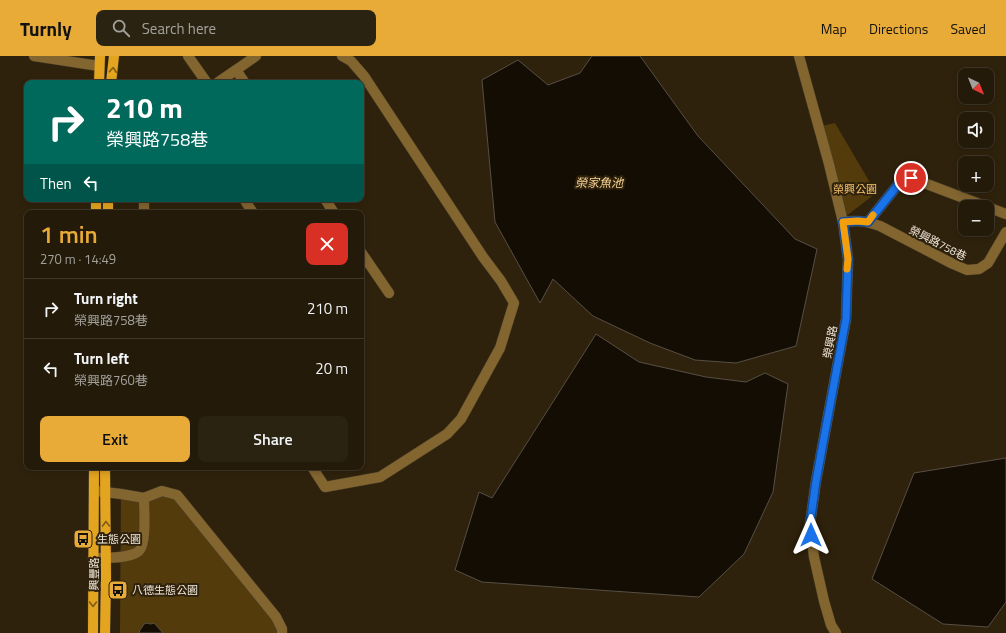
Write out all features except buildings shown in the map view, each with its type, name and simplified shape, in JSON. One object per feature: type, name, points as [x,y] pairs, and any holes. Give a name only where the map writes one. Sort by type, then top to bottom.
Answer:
[{"type":"main road","points":[[111,80],[114,56]]},
{"type":"main road","points":[[99,80],[100,61]]},
{"type":"main road","name":"興豐路","points":[[93,633],[94,470]]},
{"type":"main road","name":"興豐路","points":[[105,633],[106,470]]},
{"type":"street","points":[[34,56],[100,61]]},
{"type":"street","points":[[188,56],[206,80]]},
{"type":"street","points":[[221,80],[256,56]]},
{"type":"street","points":[[314,470],[325,487],[380,477],[447,434],[461,419],[500,348],[514,304],[502,281],[483,257],[364,76],[351,61],[342,56]]},
{"type":"street","name":"榮興路","points":[[799,56],[829,164],[843,222],[848,259],[846,319],[816,481],[810,524],[817,572],[829,619],[836,633]]},
{"type":"street","points":[[236,70],[243,80]]},
{"type":"street","points":[[868,222],[901,181],[911,178],[1006,214]]},
{"type":"street","name":"榮興路758巷","points":[[843,222],[868,222],[880,226],[967,270],[979,269],[988,263],[1006,232]]},
{"type":"street","points":[[364,256],[389,293]]},
{"type":"street","points":[[93,491],[144,498],[162,491],[177,495],[276,617],[282,629],[282,633]]},
{"type":"street","points":[[93,558],[130,556],[140,550],[144,539],[144,498]]},
{"type":"green space","name":"榮興公園","points":[[835,123],[876,193],[845,217],[822,126]]},
{"type":"green space","points":[[121,494],[177,495],[276,617],[277,633],[120,633]]},
{"type":"water","name":"榮家魚池","points":[[592,56],[640,56],[698,136],[795,239],[817,249],[796,346],[736,363],[695,360],[650,343],[593,316],[553,279],[540,303],[495,222],[482,80],[518,60],[548,85],[580,73]]},
{"type":"water","points":[[596,334],[639,362],[706,377],[746,382],[765,373],[788,384],[773,492],[744,554],[699,597],[482,582],[455,570],[479,492],[492,498]]},
{"type":"water","points":[[1006,458],[1006,602],[988,627],[943,624],[872,579],[914,473]]},
{"type":"water","points":[[145,623],[154,623],[163,633],[139,633]]},
{"type":"slow traffic","points":[[847,269],[848,259],[843,222],[868,222],[873,215]]},
{"type":"place","name":"生態公園","points":[[83,539]]},
{"type":"place","name":"八德生態公園","points":[[118,590]]},
{"type":"route","points":[[811,535],[810,524],[816,481],[846,319],[848,259],[843,222],[868,222],[901,181],[911,178]]}]
